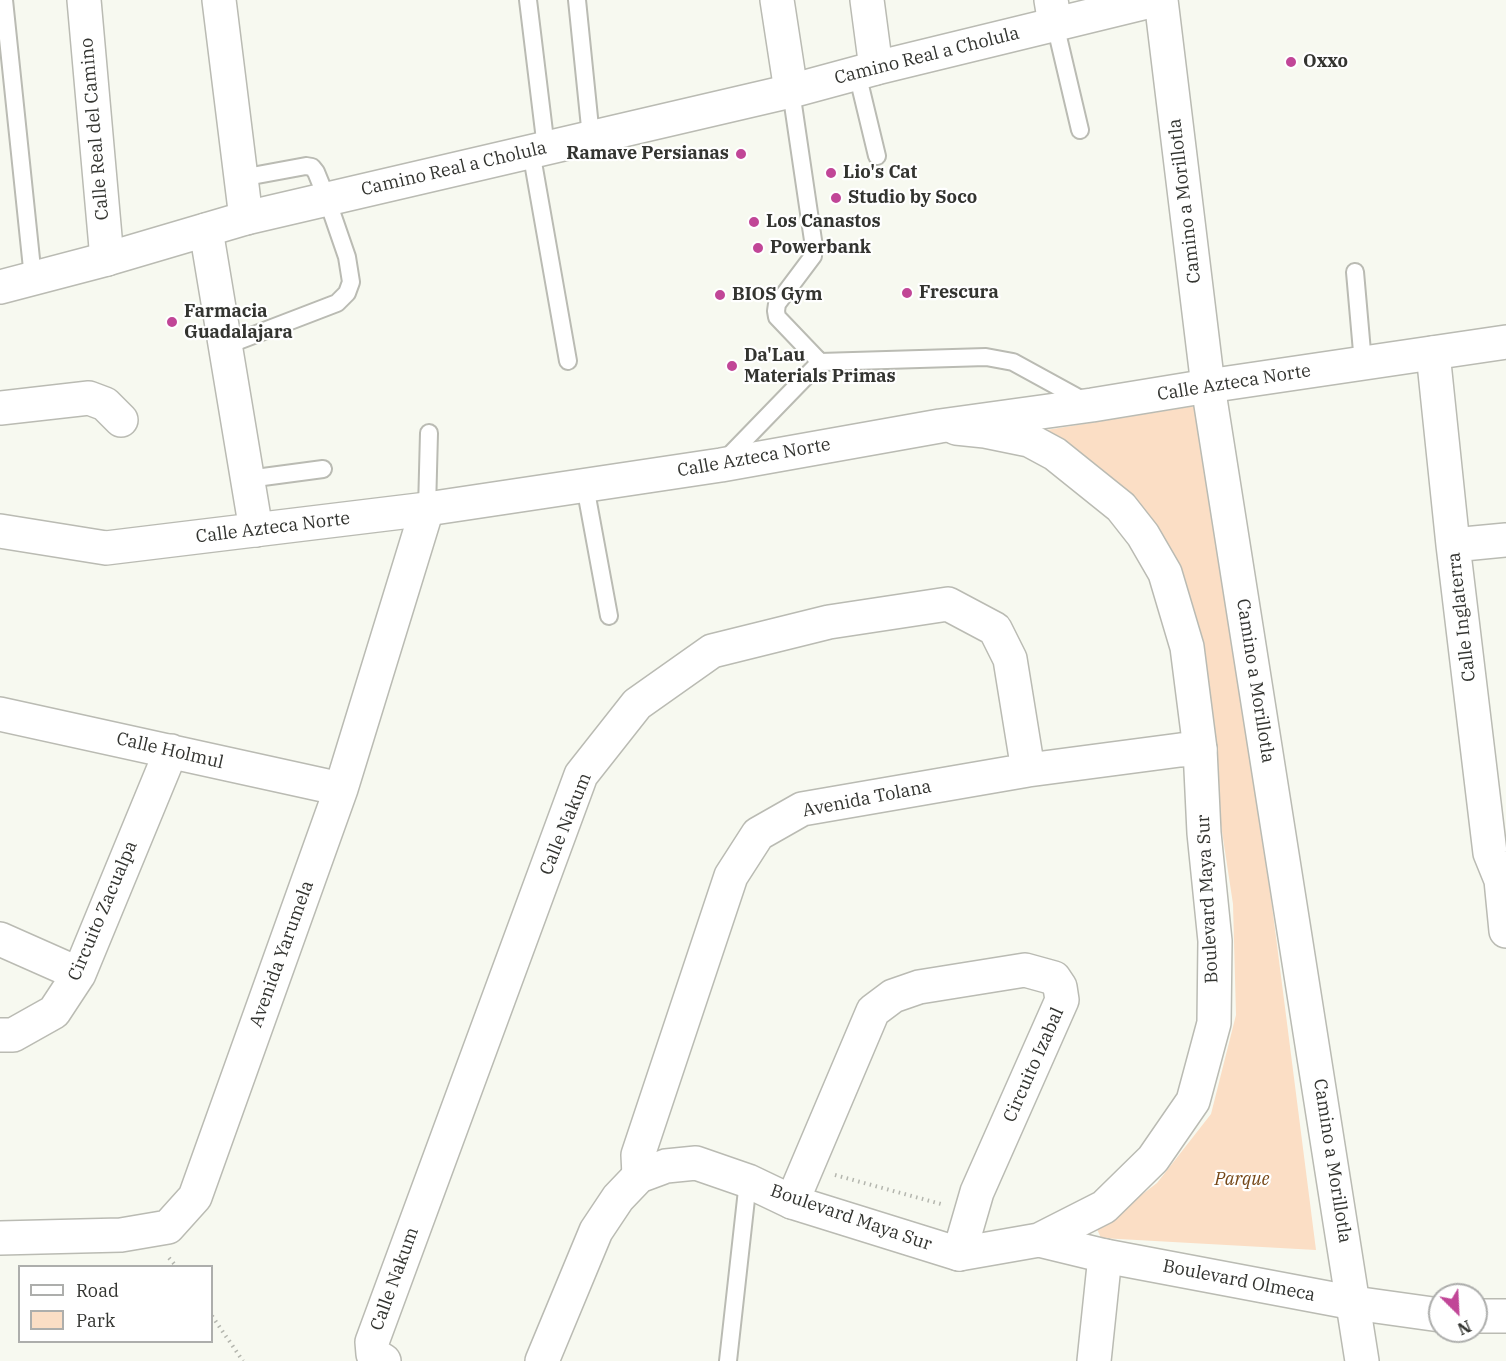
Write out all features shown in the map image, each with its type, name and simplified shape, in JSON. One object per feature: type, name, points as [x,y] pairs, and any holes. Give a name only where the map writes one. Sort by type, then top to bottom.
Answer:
[{"type":"street","name":"Calle Real del Camino","points":[[84,0],[107,259]]},
{"type":"street","points":[[219,0],[246,218]]},
{"type":"street","points":[[777,0],[791,91]]},
{"type":"street","points":[[866,70],[867,0]]},
{"type":"street","name":"Camino Real a Cholula","points":[[0,286],[107,259],[246,218],[791,91],[1053,12],[1155,0]]},
{"type":"street","name":"Camino a Morillotla","points":[[1161,0],[1208,386],[1362,1361]]},
{"type":"street","points":[[206,230],[256,530]]},
{"type":"street","name":"Calle Azteca Norte","points":[[0,531],[106,548],[427,510],[721,465],[940,426],[1506,342]]},
{"type":"street","name":"Calle Inglaterra","points":[[1433,353],[1453,545],[1490,853],[1503,880],[1506,931]]},
{"type":"street","points":[[0,408],[89,398],[105,404],[121,420]]},
{"type":"street","name":"Boulevard Maya Sur","points":[[542,1361],[596,1231],[618,1198],[639,1176],[666,1166],[696,1163],[748,1181],[792,1202],[959,1254],[1039,1239],[1104,1207],[1154,1159],[1193,1101],[1214,1023],[1215,941],[1204,833],[1200,749],[1187,647],[1165,573],[1134,523],[1121,507],[1055,454],[1029,440],[985,431],[940,426]]},
{"type":"street","name":"Avenida Yarumela","points":[[0,1238],[121,1235],[168,1227],[195,1197],[340,789],[427,510]]},
{"type":"street","points":[[1453,545],[1506,540]]},
{"type":"street","name":"Calle Nakum","points":[[378,1357],[372,1342],[582,776],[637,704],[712,651],[829,622],[948,604],[995,629],[1011,659],[1029,770]]},
{"type":"street","name":"Calle Holmul","points":[[0,714],[340,789]]},
{"type":"street","name":"Avenida Tolana","points":[[639,1176],[638,1155],[730,876],[758,834],[802,809],[1029,770],[1200,749]]},
{"type":"street","name":"Circuito Zacualpa","points":[[0,1035],[13,1035],[54,1012],[79,974],[171,751]]},
{"type":"street","points":[[0,939],[79,974]]},
{"type":"street","name":"Circuito Izabal","points":[[792,1202],[873,1011],[893,996],[919,987],[1025,970],[1054,978],[1060,987],[1062,1000],[977,1192],[959,1254]]},
{"type":"street","name":"Boulevard Olmeca","points":[[1039,1239],[1105,1256],[1354,1303],[1428,1313]]},
{"type":"street","points":[[1094,1361],[1105,1256]]},
{"type":"street","points":[[1488,1316],[1506,1316]]},
{"type":"lane","points":[[4,0],[33,278]]},
{"type":"lane","points":[[528,0],[538,150],[568,361]]},
{"type":"lane","points":[[578,0],[591,137]]},
{"type":"lane","points":[[1053,12],[1080,130]]},
{"type":"lane","points":[[866,70],[877,156]]},
{"type":"lane","points":[[791,91],[814,248],[813,256],[777,304],[776,311],[777,317],[820,362]]},
{"type":"lane","points":[[225,346],[337,303],[351,282],[347,256],[327,199],[312,167],[306,166],[242,178]]},
{"type":"lane","points":[[1355,272],[1363,363]]},
{"type":"lane","points":[[721,465],[820,362],[986,357],[1013,362],[1092,405]]},
{"type":"lane","points":[[427,510],[429,433]]},
{"type":"lane","points":[[248,479],[323,469]]},
{"type":"lane","points":[[585,486],[609,616]]},
{"type":"lane","points":[[728,1361],[748,1181]]},
{"type":"path","points":[[213,1318],[243,1361]]},
{"type":"green space","name":"Parque","points":[[1195,406],[1271,898],[1316,1250],[1101,1238],[1097,1229],[1157,1183],[1211,1114],[1236,1015],[1233,904],[1216,792],[1172,561],[1034,432]]},
{"type":"place","name":"Oxxo","points":[[1291,62]]},
{"type":"place","name":"Ramave Persianas","points":[[741,154]]},
{"type":"place","name":"Lio's Cat","points":[[831,173]]},
{"type":"place","name":"Studio by Soco","points":[[836,198]]},
{"type":"place","name":"Los Canastos","points":[[754,222]]},
{"type":"place","name":"Powerbank","points":[[758,248]]},
{"type":"place","name":"Frescura","points":[[907,293]]},
{"type":"place","name":"BIOS Gym","points":[[720,295]]},
{"type":"place","name":"Farmacia Guadalajara","points":[[172,322]]},
{"type":"place","name":"Da'Lau Materials Primas","points":[[732,366]]}]
